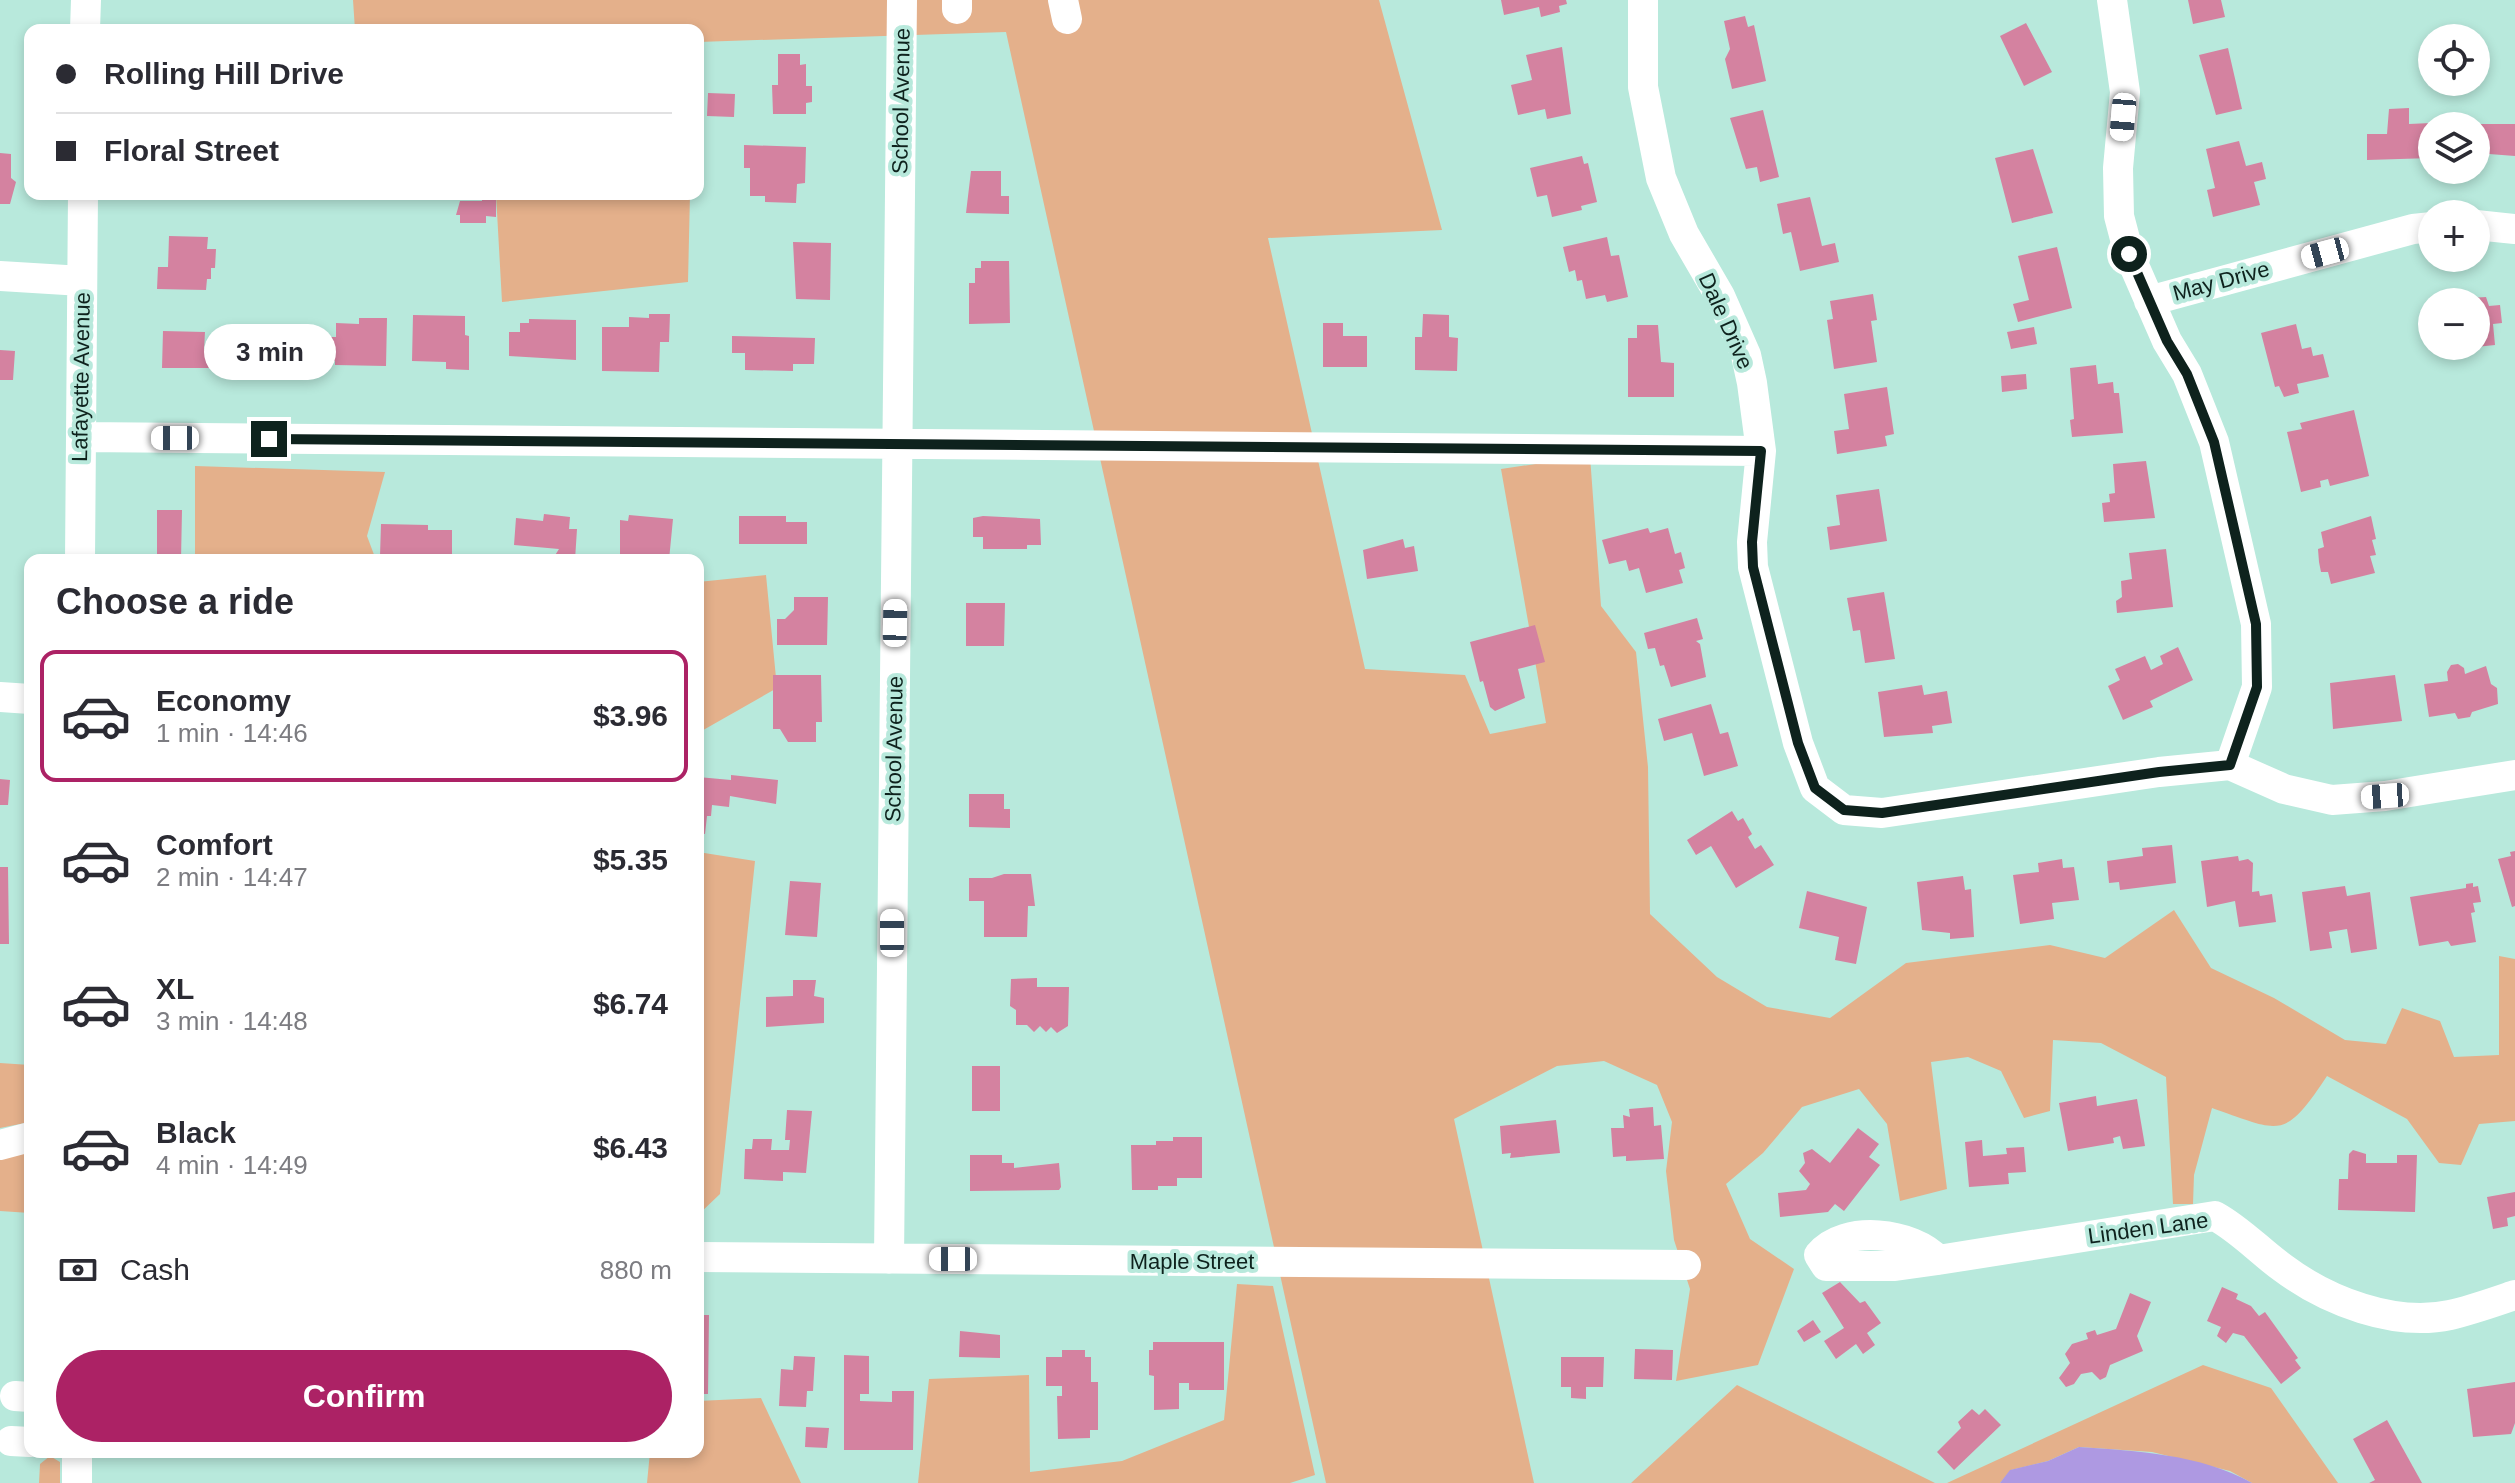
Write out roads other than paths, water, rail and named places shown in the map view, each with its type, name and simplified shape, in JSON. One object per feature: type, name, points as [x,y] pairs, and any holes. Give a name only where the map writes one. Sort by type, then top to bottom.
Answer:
[{"type":"street","points":[[85,24],[86,0]]},
{"type":"street","name":"School Avenue","points":[[889,1259],[902,0]]},
{"type":"street","name":"Dale Drive","points":[[1643,0],[1643,87],[1652,143],[1684,234],[1720,296],[1746,355],[1761,451],[1752,542],[1753,567],[1798,743],[1815,788],[1826,798],[1857,813],[1882,813],[2159,772],[2230,765],[2284,789],[2332,800],[2385,796],[2515,775]]},
{"type":"street","points":[[2112,0],[2125,92],[2118,168],[2119,216],[2129,254],[2167,341],[2187,374],[2214,442],[2256,624],[2257,687],[2230,765]]},
{"type":"street","name":"Lafayette Avenue","points":[[80,554],[83,200]]},
{"type":"street","points":[[2490,226],[2515,229]]},
{"type":"street","name":"May Drive","points":[[2149,301],[2418,228]]},
{"type":"street","points":[[0,276],[82,281]]},
{"type":"street","points":[[81,437],[1761,451]]},
{"type":"street","points":[[0,697],[24,699]]},
{"type":"street","points":[[0,1145],[24,1139]]},
{"type":"street","name":"Linden Lane","points":[[1938,1260],[1926,1247],[1901,1238],[1854,1237],[1828,1244],[1819,1255],[1826,1266],[1895,1266],[1938,1260],[2215,1216],[2242,1231],[2282,1268],[2333,1300],[2386,1315],[2447,1316],[2515,1295]]},
{"type":"street","name":"Maple Street","points":[[704,1257],[1686,1265]]},
{"type":"street","points":[[77,1458],[77,1483]]}]
